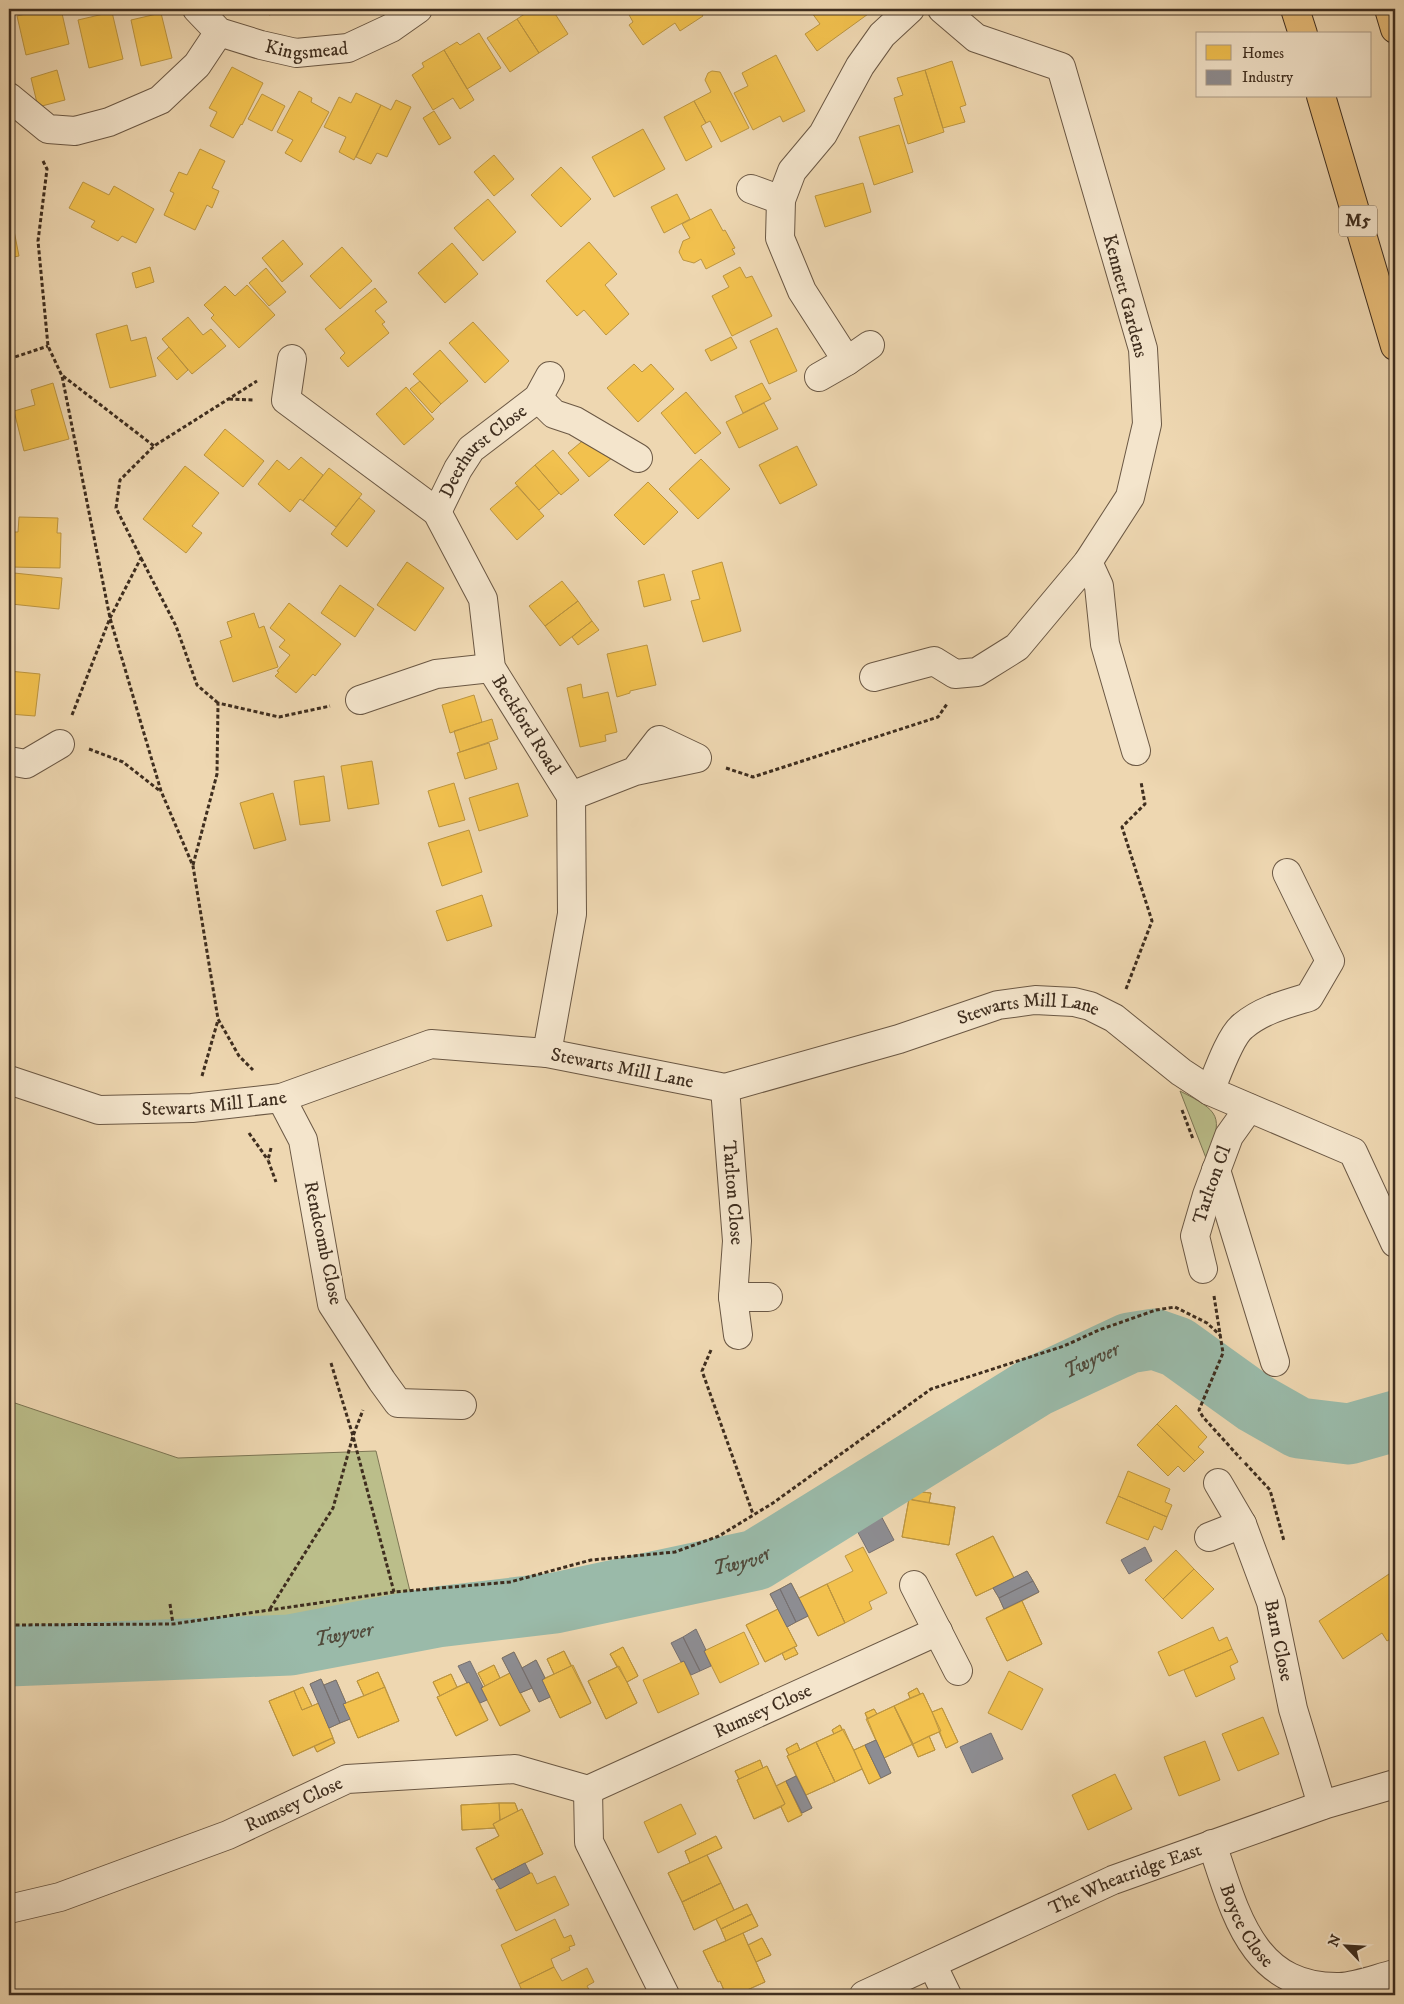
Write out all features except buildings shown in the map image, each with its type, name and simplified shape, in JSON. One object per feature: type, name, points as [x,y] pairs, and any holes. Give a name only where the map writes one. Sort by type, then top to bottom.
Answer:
[{"type":"highway","points":[[1295,9],[1302,32]]},
{"type":"highway","points":[[1389,9],[1395,29]]},
{"type":"highway","name":"M5","points":[[1322,98],[1395,346]]},
{"type":"street","name":"Kingsmead","points":[[197,9],[219,32],[296,53],[348,48],[391,28],[418,9]]},
{"type":"street","points":[[846,361],[802,291],[780,238],[781,200],[792,171],[823,134],[860,66],[882,35],[910,9]]},
{"type":"street","name":"Kennett Gardens","points":[[942,9],[976,38],[1061,67],[1143,349],[1147,424],[1130,497],[1088,562],[1017,647],[977,672],[955,674]]},
{"type":"street","points":[[9,98],[48,129],[75,130],[110,122],[160,100],[197,65],[219,32]]},
{"type":"street","points":[[751,189],[781,200]]},
{"type":"street","points":[[819,377],[870,345]]},
{"type":"street","name":"Beckford Road","points":[[292,359],[286,400],[437,512],[483,599],[492,668],[571,796],[572,914],[546,1053]]},
{"type":"street","name":"Deerhurst Close","points":[[437,512],[458,469],[471,449],[547,396],[575,421],[638,458]]},
{"type":"street","points":[[1088,562],[1099,586],[1106,644],[1136,751]]},
{"type":"street","points":[[874,677],[934,661],[955,674]]},
{"type":"street","points":[[360,700],[436,674],[492,668]]},
{"type":"street","points":[[9,760],[26,764],[60,744]]},
{"type":"street","points":[[571,796],[635,771],[697,758]]},
{"type":"street","points":[[1210,1091],[1225,1053],[1241,1027],[1264,1012],[1309,997],[1330,960],[1287,873]]},
{"type":"street","name":"Stewarts Mill Lane","points":[[10,1083],[99,1110],[192,1108],[281,1098],[431,1044],[546,1053],[725,1088],[899,1039],[998,1005],[1035,1000],[1074,1002],[1090,1006],[1114,1018],[1181,1072],[1210,1091],[1353,1152],[1395,1242]]},
{"type":"street","name":"Tarlton Close","points":[[725,1088],[737,1241],[733,1297],[738,1335]]},
{"type":"street","name":"Rendcomb Close","points":[[281,1098],[303,1140],[332,1304],[382,1382],[398,1403],[462,1404]]},
{"type":"street","name":"Tarlton Cl","points":[[1203,1269],[1195,1236],[1229,1136],[1249,1108]]},
{"type":"street","points":[[1216,1170],[1275,1362]]},
{"type":"street","points":[[733,1297],[768,1297]]},
{"type":"street","name":"Barn Close","points":[[1218,1483],[1242,1524],[1272,1602],[1293,1709],[1322,1805]]},
{"type":"street","points":[[1209,1537],[1242,1524]]},
{"type":"street","points":[[914,1585],[958,1671]]},
{"type":"street","name":"Rumsey Close","points":[[9,1909],[60,1897],[228,1835],[346,1779],[515,1769],[588,1790],[938,1631]]},
{"type":"street","name":"The Wheatridge East","points":[[864,1995],[1113,1880],[1322,1805],[1395,1784]]},
{"type":"street","points":[[588,1790],[589,1842],[665,1995]]},
{"type":"street","name":"Boyce Close","points":[[1212,1844],[1240,1923],[1252,1944],[1264,1959],[1289,1977],[1313,1985],[1341,1987],[1395,1974]]},
{"type":"street","points":[[932,1964],[947,1995]]},
{"type":"path","points":[[42,158],[47,169],[38,241],[48,346],[62,376],[110,618],[161,791],[193,866],[218,1019],[239,1056],[281,1098]]},
{"type":"path","points":[[9,359],[48,346]]},
{"type":"path","points":[[292,359],[154,446],[120,480],[116,508],[176,626],[197,685],[218,703],[279,717],[360,700]]},
{"type":"path","points":[[62,376],[154,446]]},
{"type":"path","points":[[141,558],[110,618],[60,744],[93,750],[123,762],[161,791]]},
{"type":"path","points":[[697,758],[753,777],[938,717],[953,695],[955,674]]},
{"type":"path","points":[[193,866],[217,774],[218,703]]},
{"type":"path","points":[[1114,1018],[1152,921],[1122,826],[1145,804],[1136,751]]},
{"type":"path","points":[[192,1108],[218,1019]]},
{"type":"path","points":[[1181,1072],[1174,1091],[1203,1166],[1216,1170]]},
{"type":"path","points":[[9,1625],[174,1624],[394,1592],[510,1582],[591,1560],[675,1552],[719,1536],[773,1503],[931,1389],[1064,1346],[1099,1330],[1148,1313],[1175,1307],[1207,1324],[1220,1336],[1223,1353],[1205,1399]]},
{"type":"path","points":[[712,1346],[702,1371],[753,1514]]},
{"type":"path","points":[[270,1609],[333,1508],[356,1428],[368,1397],[382,1382]]},
{"type":"path","points":[[170,1604],[174,1624]]},
{"type":"green space","points":[[1180,1091],[1203,1104],[1215,1116],[1215,1133],[1206,1158]]},
{"type":"green space","points":[[9,1401],[178,1458],[376,1451],[416,1616],[282,1653],[9,1666]]},
{"type":"waterway","name":"Twyver","points":[[9,1656],[290,1645],[437,1617],[555,1603],[756,1560],[1035,1387],[1129,1343],[1154,1339],[1177,1347],[1255,1403],[1299,1428],[1349,1434],[1395,1421]]}]
